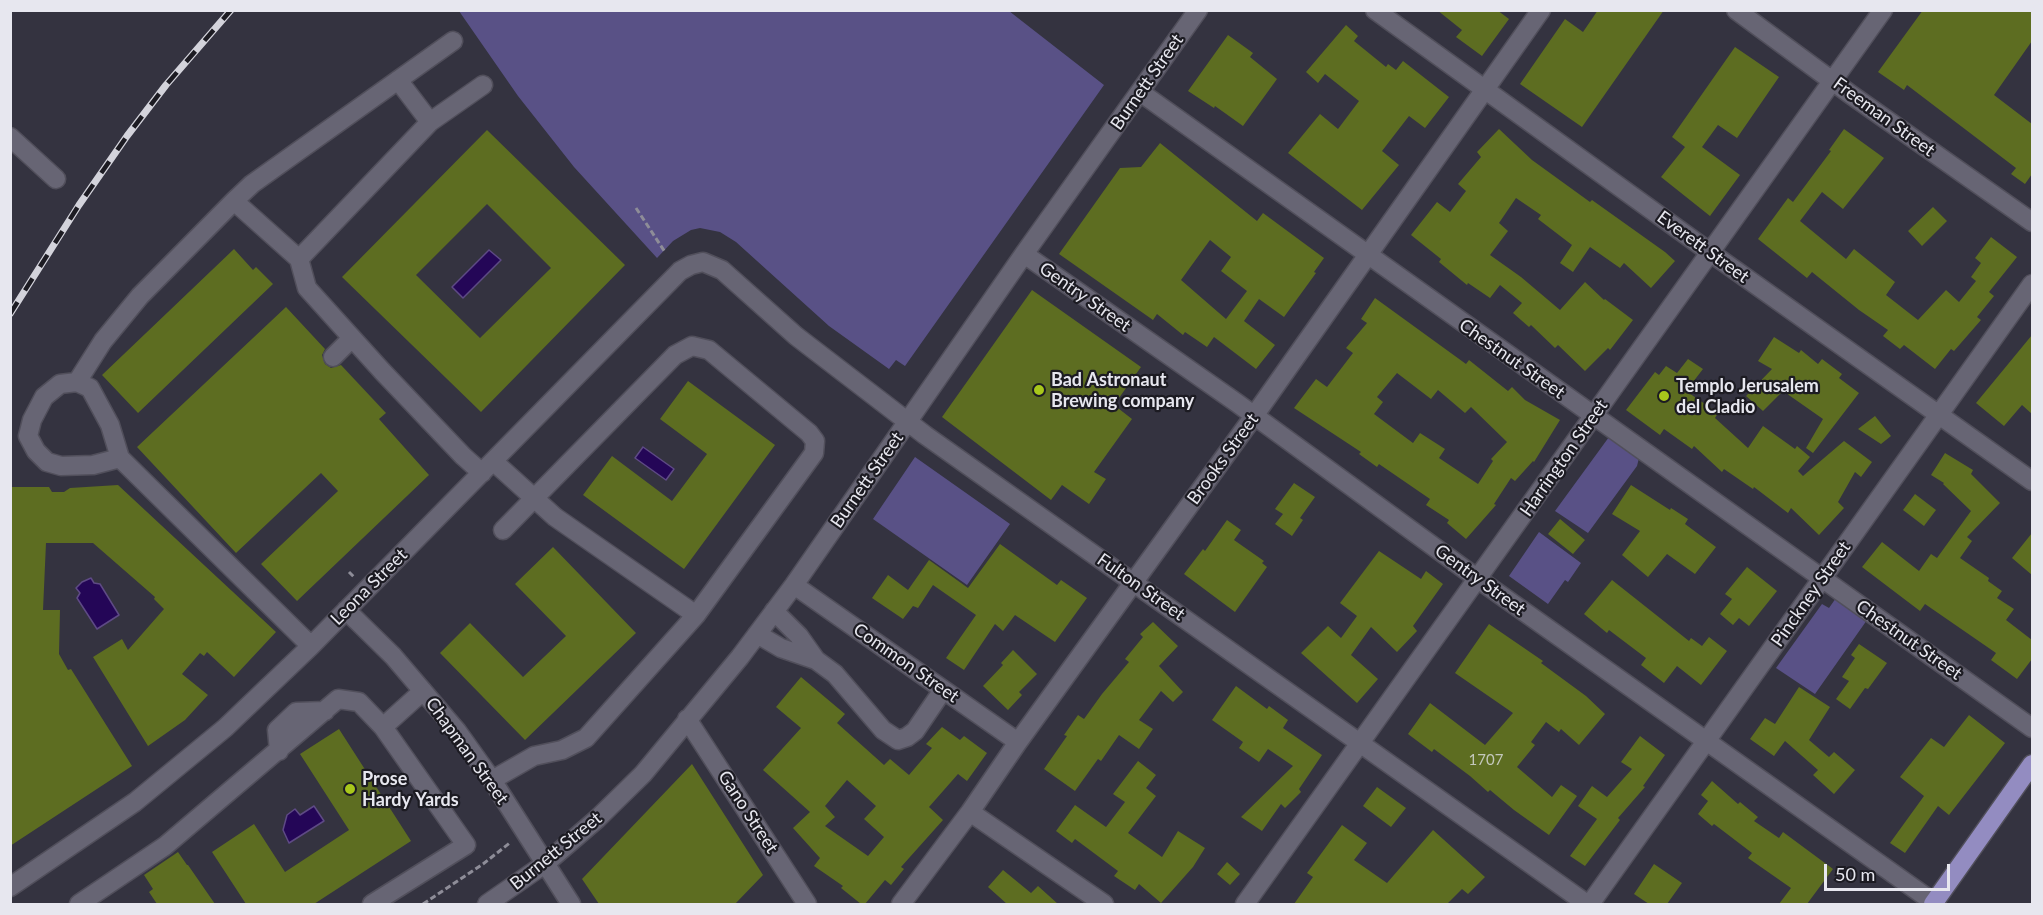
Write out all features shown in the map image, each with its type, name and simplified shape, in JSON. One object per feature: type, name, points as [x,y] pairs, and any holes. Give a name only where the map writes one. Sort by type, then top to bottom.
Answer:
[{"type":"main road","points":[[1934,904],[2032,764]]},
{"type":"street","name":"Burnett Street","points":[[487,904],[546,863],[597,819],[643,774],[757,634],[794,585],[1024,254],[1198,10]]},
{"type":"street","name":"Everett Street","points":[[1375,10],[2032,481]]},
{"type":"street","name":"Brooks Street","points":[[901,904],[970,812],[1254,416],[1541,10]]},
{"type":"street","name":"Freeman Street","points":[[1736,10],[2032,222]]},
{"type":"street","name":"Harrington Street","points":[[1245,904],[1883,10]]},
{"type":"street","points":[[77,382],[103,341],[140,296],[252,184],[453,41]]},
{"type":"street","points":[[398,80],[430,122]]},
{"type":"street","points":[[299,259],[430,122],[483,85]]},
{"type":"street","name":"Chestnut Street","points":[[1140,93],[2032,728]]},
{"type":"street","points":[[10,137],[56,179]]},
{"type":"street","points":[[234,201],[299,259],[308,288],[463,456],[487,467],[696,615]]},
{"type":"street","name":"Gentry Street","points":[[1024,254],[1254,416],[1478,579],[1934,904]]},
{"type":"street","name":"Fulton Street","points":[[703,262],[722,270],[796,336],[907,422],[1588,904]]},
{"type":"street","name":"Leona Street","points":[[10,887],[135,802],[225,728],[311,646],[680,271],[703,262]]},
{"type":"street","name":"Pinckney Street","points":[[1588,904],[2032,284]]},
{"type":"street","points":[[333,357],[352,338]]},
{"type":"street","points":[[492,780],[534,756],[562,750],[586,738],[696,615],[814,453],[815,441],[809,433],[708,350],[692,346],[675,355],[503,530]]},
{"type":"street","points":[[120,458],[93,465],[61,466],[47,462],[36,451],[28,436],[32,420],[44,397],[60,384],[77,382],[90,388],[110,425],[120,458],[311,646]]},
{"type":"street","name":"Common Street","points":[[794,585],[1018,742]]},
{"type":"street","name":"Chapman Street","points":[[346,610],[393,656],[457,731],[492,780],[571,904]]},
{"type":"street","points":[[774,611],[799,636],[816,660]]},
{"type":"street","points":[[757,634],[781,648],[816,660],[835,674],[883,730],[898,740],[908,737],[915,731],[943,690]]},
{"type":"street","points":[[383,727],[423,691]]},
{"type":"street","points":[[80,904],[165,846],[339,699],[359,702],[383,727],[466,845],[372,904]]},
{"type":"street","name":"Gano Street","points":[[687,720],[807,904]]},
{"type":"street","points":[[970,812],[1104,904]]},
{"type":"path","points":[[636,208],[665,252]]},
{"type":"path","points":[[423,904],[483,864],[524,832]]},
{"type":"shaded area","points":[[459,11],[1009,11],[1104,85],[905,366],[896,360],[889,369],[829,326],[736,242],[720,232],[700,228],[691,230],[673,241],[657,258],[574,167],[518,96]]},
{"type":"shaded area","points":[[489,250],[501,260],[463,298],[452,287]]},
{"type":"shaded area","points":[[1609,437],[1639,458],[1637,466],[1588,533],[1555,511]]},
{"type":"shaded area","points":[[643,447],[674,469],[666,480],[635,458]]},
{"type":"shaded area","points":[[915,457],[1010,524],[967,585],[873,519]]},
{"type":"shaded area","points":[[1539,532],[1581,563],[1568,582],[1565,580],[1548,604],[1509,576]]},
{"type":"shaded area","points":[[91,578],[94,583],[100,584],[119,615],[97,629],[77,598],[80,593],[76,588]]},
{"type":"shaded area","points":[[1836,598],[1867,620],[1815,694],[1776,668],[1822,604],[1829,608]]},
{"type":"shaded area","points":[[314,806],[324,821],[289,843],[283,830],[287,815],[295,809],[300,815]]},
{"type":"building","points":[[1437,10],[1497,10],[1509,19],[1482,56],[1456,37],[1462,30]]},
{"type":"building","points":[[1598,10],[1664,10],[1582,127],[1520,84],[1565,19],[1583,32]]},
{"type":"building","points":[[1923,10],[2032,10],[2032,41],[1994,95],[2032,124],[2032,174],[2025,184],[2011,174],[2016,168],[1907,85],[1904,90],[1878,72]]},
{"type":"building","points":[[1346,25],[1358,36],[1354,41],[1386,67],[1388,64],[1396,70],[1403,61],[1449,97],[1425,128],[1409,116],[1382,151],[1399,165],[1362,210],[1288,153],[1320,114],[1338,129],[1359,101],[1325,74],[1318,83],[1306,72]]},
{"type":"building","points":[[1228,35],[1253,53],[1250,57],[1277,79],[1243,126],[1215,106],[1214,108],[1188,91]]},
{"type":"building","points":[[1735,47],[1779,77],[1737,138],[1718,125],[1702,147],[1740,175],[1710,216],[1661,177],[1685,147],[1672,137]]},
{"type":"building","points":[[1499,129],[1532,160],[1590,202],[1592,200],[1675,261],[1651,288],[1624,263],[1620,268],[1590,247],[1573,272],[1560,263],[1572,245],[1538,219],[1541,215],[1516,198],[1499,223],[1508,231],[1490,255],[1521,277],[1560,310],[1585,282],[1604,300],[1633,320],[1610,350],[1608,348],[1585,371],[1558,345],[1555,348],[1531,325],[1529,327],[1513,313],[1522,303],[1500,285],[1490,298],[1468,283],[1467,285],[1439,262],[1441,259],[1411,235],[1437,202],[1450,212],[1466,191],[1458,184],[1481,157],[1477,152]]},
{"type":"building","points":[[1844,129],[1884,158],[1843,209],[1822,192],[1800,221],[1846,259],[1854,249],[1895,282],[1886,295],[1918,320],[1946,290],[1959,302],[1976,281],[1971,277],[1981,263],[1975,258],[1991,237],[2017,257],[1989,292],[1994,296],[1977,317],[1981,320],[1954,351],[1951,349],[1935,369],[1904,345],[1900,349],[1883,336],[1888,330],[1812,272],[1807,278],[1758,239],[1788,198],[1793,202],[1831,151],[1829,150]]},
{"type":"building","points":[[487,130],[625,265],[481,412],[342,277]],"holes":[[[487,204],[551,268],[480,338],[416,275]]]},
{"type":"building","points":[[1160,143],[1257,221],[1263,213],[1324,258],[1284,317],[1259,299],[1244,321],[1275,345],[1256,369],[1214,337],[1207,347],[1185,332],[1183,335],[1157,314],[1153,320],[1059,254],[1120,168],[1141,167]],"holes":[[[1210,240],[1231,257],[1221,271],[1247,291],[1226,319],[1181,280]]]},
{"type":"building","points":[[1933,207],[1947,221],[1922,246],[1908,231]]},
{"type":"building","points":[[234,249],[253,270],[256,267],[273,284],[138,413],[102,375]]},
{"type":"building","points":[[1032,290],[1141,367],[1114,405],[1132,419],[1094,472],[1106,479],[1089,504],[1062,485],[1051,500],[942,417]]},
{"type":"building","points":[[1375,298],[1466,364],[1469,360],[1508,391],[1512,387],[1525,400],[1560,420],[1534,462],[1515,481],[1511,478],[1494,504],[1496,505],[1466,539],[1447,523],[1449,520],[1426,505],[1430,499],[1379,464],[1377,467],[1359,454],[1361,452],[1294,408],[1316,379],[1327,387],[1353,353],[1346,348],[1367,323],[1361,319]],"holes":[[[1397,373],[1431,399],[1438,390],[1465,413],[1471,407],[1507,442],[1491,459],[1493,461],[1478,484],[1439,458],[1445,449],[1420,433],[1413,443],[1374,414],[1383,402],[1377,397]]]},
{"type":"building","points":[[286,307],[325,349],[322,355],[325,364],[331,368],[341,365],[386,413],[379,419],[429,475],[297,601],[261,564],[338,491],[321,473],[236,553],[137,447]]},
{"type":"building","points":[[2032,335],[2032,414],[2022,405],[2004,426],[1976,403]]},
{"type":"building","points":[[1774,337],[1799,353],[1801,350],[1818,364],[1822,359],[1842,374],[1839,378],[1859,393],[1813,453],[1806,448],[1823,419],[1783,391],[1763,411],[1746,396],[1772,369],[1758,361]]},
{"type":"building","points":[[1688,359],[1703,369],[1686,391],[1718,413],[1715,418],[1748,448],[1763,426],[1795,449],[1797,446],[1810,457],[1798,471],[1803,476],[1844,441],[1872,462],[1861,477],[1855,472],[1838,502],[1844,508],[1819,535],[1791,508],[1788,513],[1754,487],[1753,489],[1724,469],[1722,472],[1694,446],[1692,449],[1664,429],[1660,435],[1626,410],[1655,372],[1659,375],[1666,366],[1677,373]]},
{"type":"building","points":[[688,381],[775,445],[684,569],[583,495],[612,456],[672,501],[707,454],[660,419]]},
{"type":"building","points":[[1875,416],[1891,436],[1881,444],[1858,429]]},
{"type":"building","points":[[1945,453],[1973,470],[1971,474],[2000,503],[1967,537],[1972,541],[1960,558],[1989,578],[1988,581],[2002,591],[1997,598],[2014,609],[2006,620],[2032,640],[2032,659],[2017,679],[1991,660],[1996,653],[1925,604],[1920,611],[1862,567],[1882,542],[1919,571],[1931,554],[1937,558],[1971,511],[1944,483],[1931,475]]},
{"type":"building","points":[[1294,483],[1315,497],[1300,518],[1303,520],[1292,536],[1275,524],[1283,514],[1275,509]]},
{"type":"building","points":[[118,485],[276,632],[234,677],[207,652],[204,656],[200,653],[182,674],[208,695],[185,720],[148,746],[93,657],[122,639],[128,650],[164,609],[154,599],[155,597],[93,543],[46,543],[43,610],[60,610],[59,654],[68,670],[71,669],[132,766],[10,846],[10,487],[49,487],[52,492],[64,492],[70,488]]},
{"type":"building","points":[[1631,485],[1688,519],[1685,524],[1716,547],[1695,574],[1667,554],[1648,577],[1622,555],[1640,531],[1612,514]]},
{"type":"building","points":[[1915,494],[1936,510],[1924,526],[1903,510]]},
{"type":"building","points":[[1560,519],[1585,540],[1573,554],[1548,534]]},
{"type":"building","points":[[1227,520],[1241,530],[1234,540],[1264,561],[1262,563],[1267,567],[1235,612],[1184,574],[1203,549],[1205,551]]},
{"type":"building","points":[[2032,533],[2032,575],[2012,558]]},
{"type":"building","points":[[1000,544],[1057,585],[1061,580],[1087,598],[1055,642],[1015,615],[1003,631],[995,624],[964,670],[946,658],[976,615],[933,585],[918,608],[913,606],[903,619],[872,598],[888,575],[908,590],[929,560],[968,588]]},
{"type":"building","points":[[553,547],[636,633],[525,740],[440,653],[470,623],[523,677],[566,636],[515,584]]},
{"type":"building","points":[[1379,551],[1421,579],[1426,571],[1443,584],[1413,626],[1417,631],[1397,652],[1371,627],[1351,655],[1378,679],[1357,703],[1301,653],[1328,626],[1341,638],[1357,616],[1340,603]]},
{"type":"building","points":[[1747,567],[1777,591],[1749,626],[1739,618],[1733,625],[1720,614],[1732,599],[1725,594]]},
{"type":"building","points":[[1612,580],[1689,641],[1691,638],[1702,646],[1709,637],[1727,651],[1701,685],[1677,666],[1664,683],[1641,665],[1646,658],[1609,630],[1607,633],[1584,614]]},
{"type":"building","points":[[1153,622],[1178,646],[1159,666],[1183,692],[1173,702],[1161,691],[1139,720],[1153,729],[1139,749],[1119,735],[1101,761],[1098,759],[1075,791],[1044,769],[1067,736],[1064,735],[1078,715],[1084,719],[1129,662],[1125,659],[1143,637],[1140,634]]},
{"type":"building","points":[[1489,624],[1543,661],[1541,663],[1586,696],[1605,714],[1579,745],[1561,729],[1559,732],[1546,722],[1531,742],[1535,745],[1517,767],[1552,797],[1561,785],[1577,796],[1549,835],[1490,790],[1488,792],[1434,749],[1432,752],[1408,734],[1430,703],[1485,745],[1513,713],[1455,673]]},
{"type":"building","points":[[1859,644],[1887,663],[1850,709],[1836,699],[1849,681],[1842,677],[1855,658],[1851,655]]},
{"type":"building","points":[[1013,650],[1037,674],[1019,692],[1022,695],[1008,710],[983,686],[1003,665],[1001,663]]},
{"type":"building","points":[[801,677],[845,714],[837,723],[884,765],[890,759],[909,775],[932,748],[926,744],[942,727],[960,740],[964,736],[987,753],[967,781],[958,774],[929,807],[943,820],[901,867],[904,869],[891,885],[885,880],[865,904],[861,904],[841,888],[843,886],[814,866],[820,858],[793,828],[810,812],[763,770],[801,728],[776,707]],"holes":[[[847,780],[876,806],[864,819],[884,837],[868,856],[825,826],[835,817],[825,806]]]},
{"type":"building","points":[[1236,686],[1267,709],[1269,706],[1288,720],[1283,728],[1322,755],[1299,789],[1301,792],[1285,808],[1281,804],[1262,831],[1241,817],[1293,766],[1268,749],[1259,762],[1239,748],[1243,742],[1212,720]]},
{"type":"building","points":[[1799,687],[1830,707],[1809,740],[1829,757],[1834,752],[1855,770],[1834,794],[1813,775],[1818,770],[1785,741],[1774,756],[1750,739],[1765,718],[1775,724]]},
{"type":"building","points":[[1969,715],[2005,743],[1949,815],[1938,806],[1905,853],[1890,843],[1924,796],[1900,777],[1931,738],[1944,747]]},
{"type":"building","name":"Prose Hardy Yards","points":[[339,729],[411,841],[314,904],[246,904],[212,852],[254,824],[285,872],[349,830],[300,754]]},
{"type":"building","points":[[1640,736],[1665,755],[1643,786],[1645,787],[1618,818],[1620,820],[1585,866],[1570,856],[1597,819],[1578,806],[1592,786],[1607,797],[1632,769],[1621,762]]},
{"type":"building","points":[[1138,761],[1156,775],[1146,788],[1156,796],[1128,833],[1162,857],[1178,831],[1205,848],[1193,867],[1161,903],[1139,884],[1135,890],[1114,876],[1118,871],[1075,839],[1072,843],[1056,831],[1075,805],[1106,827],[1125,802],[1113,794]]},
{"type":"building","points":[[692,764],[763,875],[735,904],[599,904],[582,879]]},
{"type":"building","points":[[1712,781],[1738,804],[1740,802],[1758,817],[1754,821],[1779,838],[1783,832],[1833,869],[1807,904],[1779,904],[1791,888],[1748,858],[1752,853],[1698,814],[1708,801],[1701,795]]},
{"type":"building","points":[[1377,787],[1406,808],[1391,827],[1363,806]]},
{"type":"building","points":[[1342,825],[1367,843],[1354,860],[1387,883],[1433,830],[1485,877],[1468,894],[1462,889],[1447,904],[1294,904],[1313,877],[1307,873]]},
{"type":"building","points":[[178,852],[215,904],[157,904],[149,892],[153,889],[144,875]]},
{"type":"building","points":[[1227,862],[1240,874],[1230,885],[1217,874]]},
{"type":"building","points":[[1654,864],[1682,883],[1667,904],[1649,904],[1634,894]]},
{"type":"building","points":[[1003,870],[1031,893],[1038,886],[1058,904],[1007,904],[988,887]]},
{"type":"railway","points":[[10,314],[79,205],[127,136],[166,85],[231,10]]},
{"type":"place","name":"Bad Astronaut Brewing company","points":[[1039,390]]},
{"type":"place","name":"Templo Jerusalem del Cladio","points":[[1664,396]]},
{"type":"place","name":"Prose Hardy Yards","points":[[350,789]]}]
